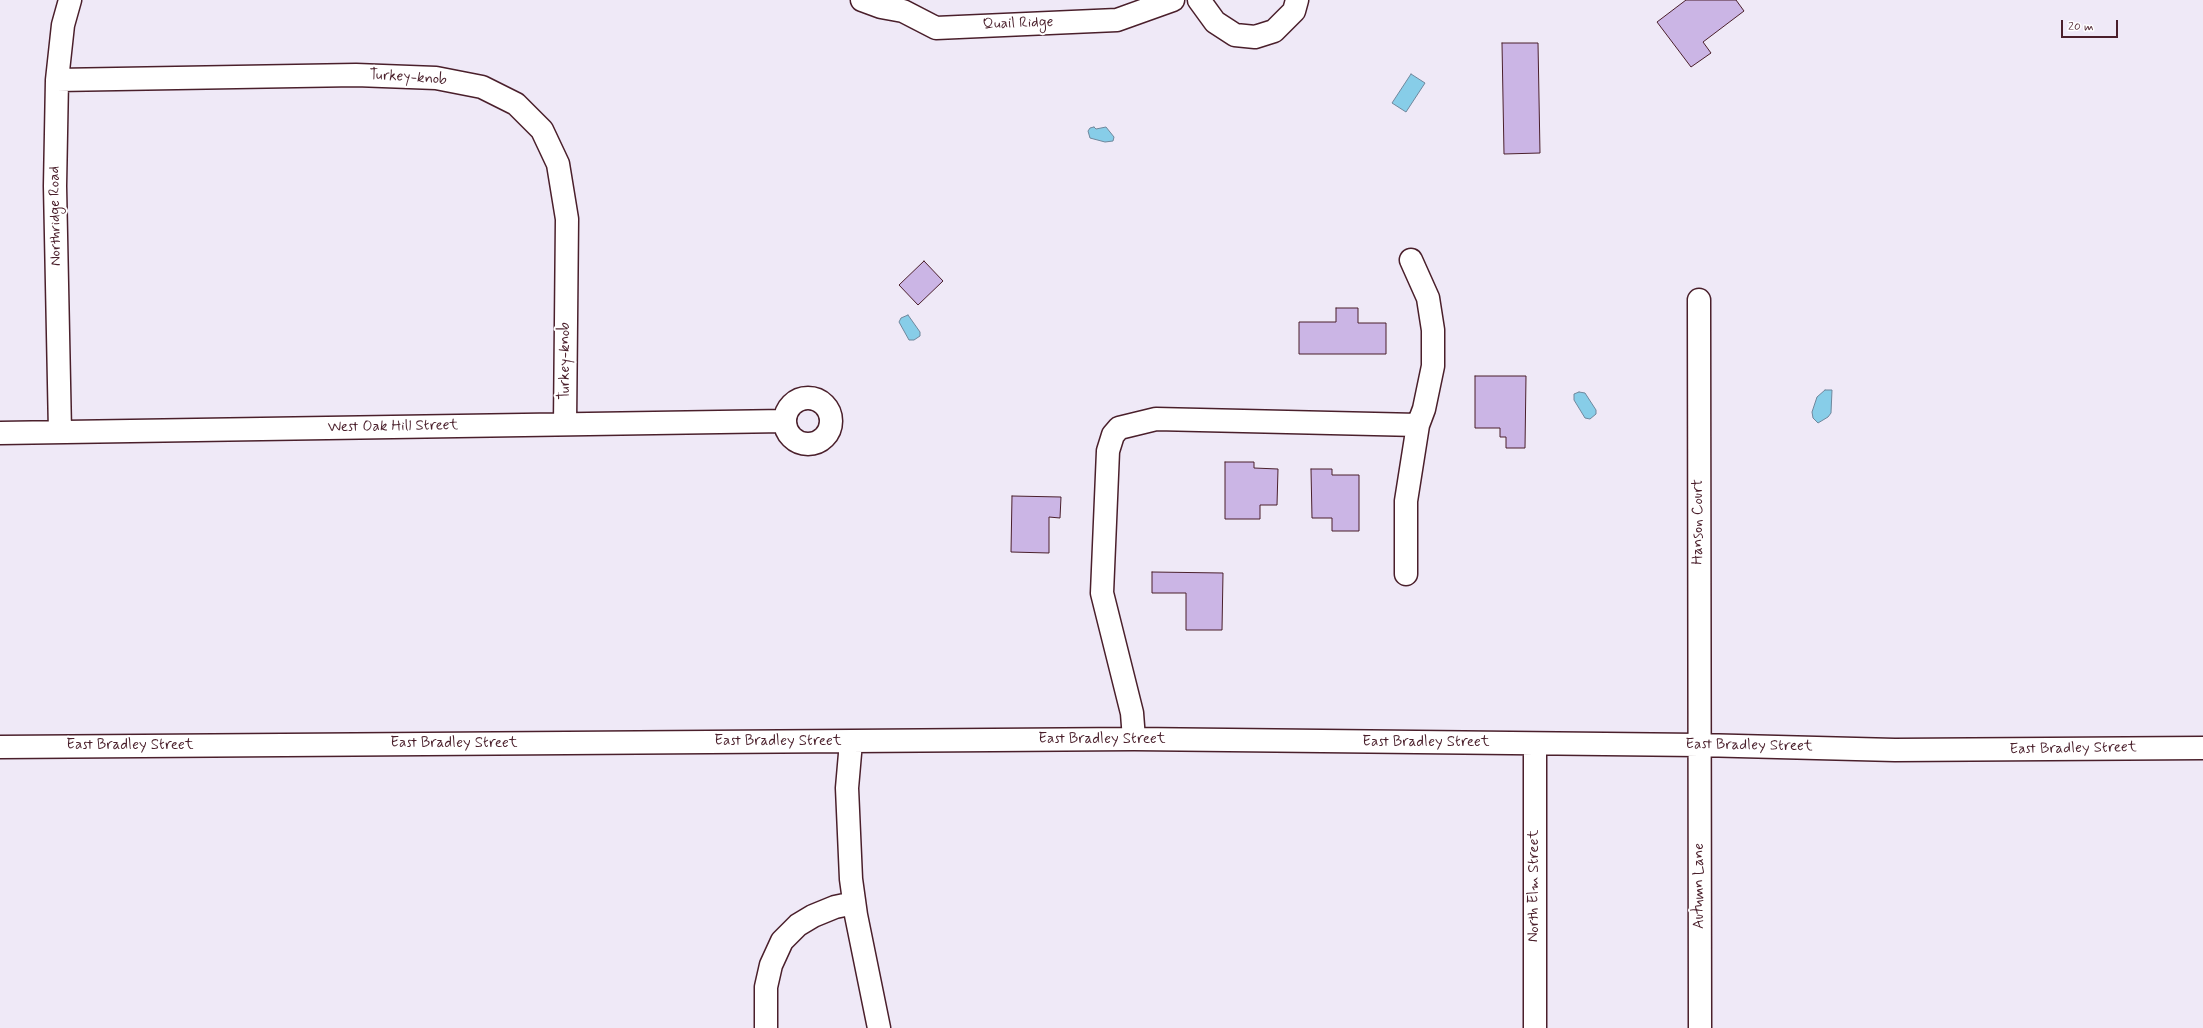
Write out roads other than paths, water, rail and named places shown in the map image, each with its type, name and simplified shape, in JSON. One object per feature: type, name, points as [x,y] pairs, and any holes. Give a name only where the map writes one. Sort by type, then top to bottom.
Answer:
[{"type":"street","name":"Northridge Road","points":[[60,432],[55,186],[57,80],[63,25],[70,0]]},
{"type":"street","name":"Quail Ridge","points":[[862,0],[881,7],[908,6],[936,28],[1116,20],[1143,4],[1173,0]]},
{"type":"street","points":[[1199,0],[1215,22],[1235,35],[1255,37],[1274,31],[1294,11],[1297,0]]},
{"type":"street","name":"Turkey-knob","points":[[57,80],[356,75],[436,78],[482,88],[516,104],[542,130],[558,164],[567,219],[565,424]]},
{"type":"street","points":[[1406,574],[1406,501],[1418,425],[1424,409],[1433,366],[1433,330],[1428,298],[1411,260]]},
{"type":"street","name":"Hanson Court","points":[[1699,300],[1699,745]]},
{"type":"street","points":[[1134,739],[1132,713],[1102,593],[1108,451],[1113,435],[1119,428],[1156,419],[1418,425]]},
{"type":"street","name":"West Oak Hill Street","points":[[0,433],[785,421]]},
{"type":"street","name":"East Bradley Street","points":[[0,748],[1134,739],[1699,745],[1895,750],[2203,748]]},
{"type":"street","points":[[851,742],[848,788],[854,903],[879,1028]]},
{"type":"street","name":"North Elm Street","points":[[1535,744],[1535,1028]]},
{"type":"street","name":"Autumn Lane","points":[[1699,745],[1700,1028]]},
{"type":"street","points":[[766,1028],[766,987],[772,965],[782,941],[798,925],[813,916],[835,907],[854,903]]},
{"type":"water","points":[[1411,74],[1425,83],[1406,112],[1392,103]]},
{"type":"water","points":[[1094,127],[1096,129],[1106,127],[1114,137],[1113,141],[1105,142],[1090,138],[1088,131],[1090,128]]},
{"type":"water","points":[[908,315],[920,332],[920,336],[914,340],[909,340],[899,322],[901,318]]},
{"type":"water","points":[[1825,390],[1832,390],[1831,413],[1828,417],[1818,423],[1813,418],[1812,412],[1817,397]]},
{"type":"water","points":[[1579,392],[1585,393],[1596,410],[1596,414],[1590,419],[1585,418],[1574,400],[1574,394]]}]
